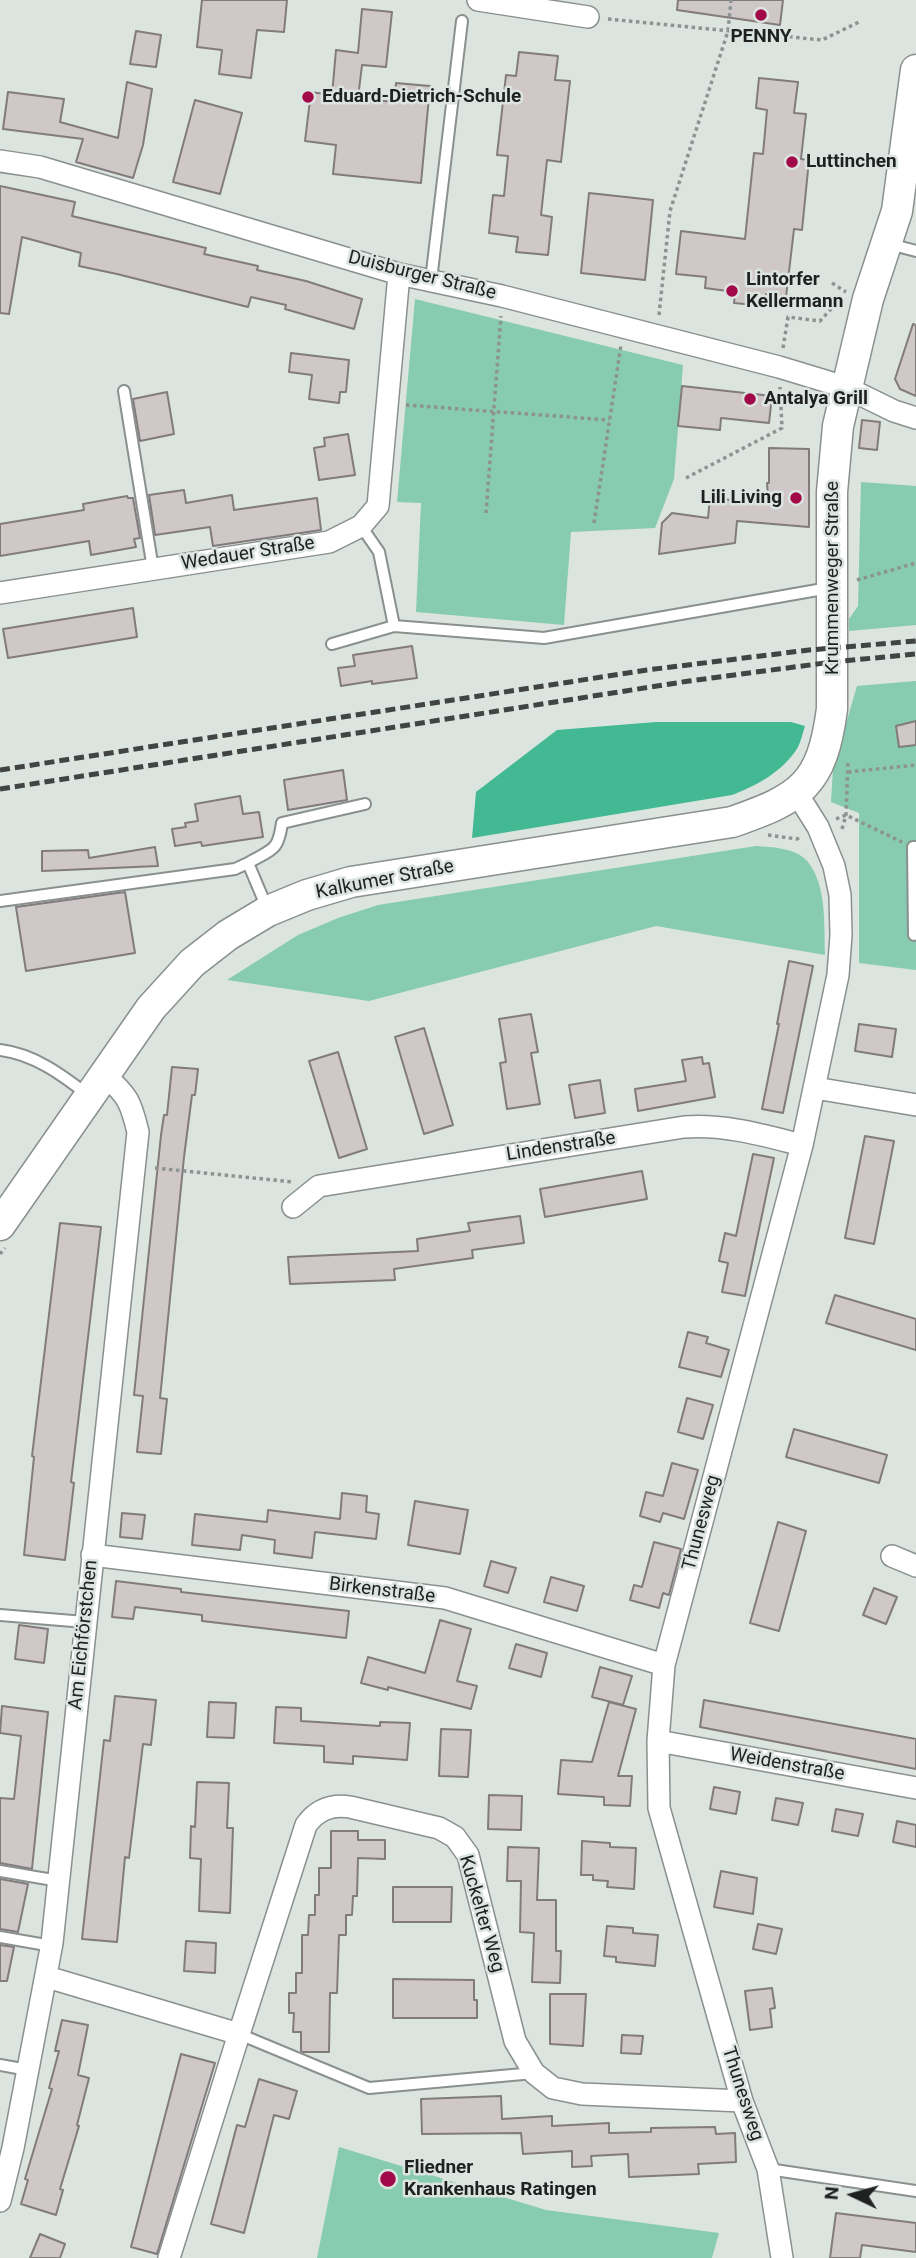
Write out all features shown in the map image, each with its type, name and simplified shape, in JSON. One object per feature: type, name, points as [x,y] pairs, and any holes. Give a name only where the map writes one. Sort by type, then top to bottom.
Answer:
[{"type":"main road","name":"Krummenweger Straße","points":[[817,768],[827,743],[832,709],[832,492],[838,426],[845,387],[868,299],[897,211],[916,70]]},
{"type":"main road","name":"Kalkumer Straße","points":[[4,1235],[151,1008],[192,963],[228,935],[268,911],[307,895],[351,882],[732,822],[772,808],[809,781],[817,768]]},
{"type":"street","points":[[478,0],[588,17]]},
{"type":"street","name":"Duisburger Straße","points":[[0,161],[40,167],[399,274],[502,296],[779,367],[845,387],[894,411],[916,418]]},
{"type":"street","points":[[361,526],[378,506],[399,274]]},
{"type":"street","name":"Wedauer Straße","points":[[0,593],[329,542],[361,526]]},
{"type":"street","name":"Thunesweg","points":[[782,2258],[768,2169],[742,2101],[659,1808],[657,1741],[664,1665],[802,1145],[838,975],[840,895],[834,866],[818,827],[796,792]]},
{"type":"street","name":"Am Eichförstchen","points":[[0,2201],[52,1946],[138,1132],[132,1104],[125,1093],[98,1086]]},
{"type":"street","points":[[815,1088],[916,1105]]},
{"type":"street","name":"Lindenstraße","points":[[293,1207],[319,1186],[684,1127],[710,1125],[734,1128],[802,1145]]},
{"type":"street","name":"Birkenstraße","points":[[92,1555],[445,1598],[664,1665]]},
{"type":"street","points":[[892,1556],[916,1566]]},
{"type":"street","name":"Weidenstraße","points":[[657,1741],[916,1788]]},
{"type":"street","name":"Kuckelter Weg","points":[[169,2258],[306,1825],[321,1810],[350,1807],[439,1828],[455,1837],[468,1855],[515,2041],[534,2073],[553,2088],[582,2094],[742,2101]]},
{"type":"street","points":[[47,1977],[239,2034]]},
{"type":"lane","points":[[431,280],[462,21]]},
{"type":"lane","points":[[886,243],[916,251]]},
{"type":"lane","points":[[124,391],[153,569]]},
{"type":"lane","points":[[361,526],[379,552],[394,626]]},
{"type":"lane","points":[[332,644],[394,626],[544,638],[832,587]]},
{"type":"lane","points":[[0,901],[235,869],[272,850],[279,841],[282,823],[365,804]]},
{"type":"lane","points":[[914,847],[914,935]]},
{"type":"lane","points":[[248,863],[268,911]]},
{"type":"lane","points":[[0,1050],[15,1052],[61,1075],[98,1086]]},
{"type":"lane","points":[[0,1615],[85,1622]]},
{"type":"lane","points":[[0,1871],[59,1881]]},
{"type":"lane","points":[[0,1937],[52,1946]]},
{"type":"lane","points":[[239,2034],[369,2088],[534,2073]]},
{"type":"lane","points":[[0,2065],[28,2070]]},
{"type":"lane","points":[[768,2169],[916,2191]]},
{"type":"path","points":[[657,335],[670,211],[728,32],[731,0]]},
{"type":"path","points":[[588,17],[821,40],[859,23]]},
{"type":"path","points":[[686,478],[782,428],[779,367],[788,317],[820,321],[847,292],[832,283]]},
{"type":"path","points":[[486,513],[502,296]]},
{"type":"path","points":[[594,523],[623,326]]},
{"type":"path","points":[[386,404],[609,420]]},
{"type":"path","points":[[832,587],[916,563]]},
{"type":"path","points":[[914,847],[846,815],[848,772],[916,765]]},
{"type":"path","points":[[766,835],[797,839],[818,827]]},
{"type":"path","points":[[135,1166],[319,1186]]},
{"type":"path","points":[[0,1255],[4,1235]]},
{"type":"green space","points":[[415,299],[683,365],[674,479],[655,528],[571,532],[564,625],[416,612],[421,503],[397,502]]},
{"type":"green space","points":[[861,482],[916,486],[916,625],[849,631],[849,619],[858,606]]},
{"type":"green space","points":[[916,681],[916,970],[859,963],[859,813],[831,802],[833,768],[857,686]]},
{"type":"green space","points":[[656,722],[791,722],[805,726],[798,747],[785,763],[760,782],[732,795],[472,838],[476,792],[557,730]]},
{"type":"green space","points":[[756,846],[784,849],[808,862],[819,883],[825,955],[656,926],[369,1001],[227,980],[298,935],[378,905]]},
{"type":"green space","name":"Fliedner Krankenhaus Ratingen","points":[[339,2147],[546,2210],[719,2233],[712,2258],[317,2258]]},
{"type":"building","points":[[202,0],[287,0],[284,32],[257,30],[251,78],[219,74],[222,50],[197,47]]},
{"type":"building","points":[[678,0],[783,0],[780,25],[677,10]]},
{"type":"building","points":[[362,9],[392,12],[386,67],[362,65],[358,98],[394,102],[396,83],[430,86],[421,183],[333,174],[336,145],[305,141],[311,92],[332,95],[336,50],[358,53]]},
{"type":"building","points":[[136,31],[161,35],[156,67],[130,64]]},
{"type":"building","points":[[519,52],[558,56],[555,80],[570,81],[561,162],[547,160],[541,215],[552,217],[548,255],[516,252],[518,237],[489,233],[493,195],[504,196],[508,156],[497,155],[506,75],[516,76]]},
{"type":"building","points":[[759,78],[798,82],[794,113],[806,114],[801,159],[809,160],[802,230],[794,229],[786,297],[766,294],[765,306],[734,303],[735,292],[705,288],[706,277],[676,274],[681,231],[745,239],[754,153],[763,154],[767,110],[756,108]]},
{"type":"building","points":[[127,82],[152,89],[143,145],[133,178],[76,162],[83,139],[3,129],[8,92],[64,99],[60,122],[118,138]]},
{"type":"building","points":[[195,100],[242,113],[220,194],[173,182]]},
{"type":"building","points":[[0,186],[75,202],[72,216],[206,248],[204,254],[258,266],[257,270],[306,281],[362,299],[354,329],[285,309],[286,305],[251,297],[248,307],[79,266],[81,253],[22,237],[9,314],[0,313]]},
{"type":"building","points":[[589,193],[653,200],[645,280],[581,273]]},
{"type":"building","points":[[913,324],[916,325],[916,396],[900,389],[895,379]]},
{"type":"building","points":[[291,353],[349,360],[346,392],[340,392],[339,403],[309,399],[312,375],[289,372]]},
{"type":"building","points":[[682,386],[772,396],[769,423],[721,418],[720,430],[678,426]]},
{"type":"building","points":[[167,392],[174,434],[140,441],[133,399]]},
{"type":"building","points":[[862,420],[880,422],[877,450],[859,448]]},
{"type":"building","points":[[348,434],[355,475],[319,480],[314,448],[325,446],[324,438]]},
{"type":"building","points":[[769,448],[809,449],[809,527],[737,521],[735,543],[659,554],[662,523],[672,513],[708,518],[710,498],[763,503],[763,496],[768,496]]},
{"type":"building","points":[[184,490],[186,503],[232,495],[234,510],[317,498],[321,530],[213,546],[210,527],[155,535],[149,495]]},
{"type":"building","points":[[127,496],[133,498],[140,538],[134,539],[136,547],[91,555],[89,541],[0,556],[0,524],[84,510],[83,504]]},
{"type":"building","points":[[133,608],[137,637],[8,658],[3,629]]},
{"type":"building","points":[[412,646],[417,678],[341,686],[338,668],[355,666],[353,655]]},
{"type":"building","points":[[916,721],[916,745],[899,747],[896,726]]},
{"type":"building","points":[[343,770],[347,800],[288,810],[284,780]]},
{"type":"building","points":[[240,796],[243,814],[259,812],[263,837],[202,846],[201,842],[175,846],[172,829],[186,827],[185,823],[198,821],[195,804]]},
{"type":"building","points":[[155,847],[158,866],[42,871],[42,851],[88,850],[89,858]]},
{"type":"building","points":[[125,892],[135,953],[26,971],[16,907]]},
{"type":"building","points":[[789,961],[813,966],[783,1113],[762,1109]]},
{"type":"building","points":[[531,1014],[538,1052],[531,1053],[540,1104],[507,1109],[500,1063],[506,1062],[499,1019]]},
{"type":"building","points":[[859,1024],[896,1029],[892,1057],[855,1051]]},
{"type":"building","points":[[424,1028],[453,1125],[424,1134],[395,1037]]},
{"type":"building","points":[[338,1052],[367,1149],[339,1158],[309,1061]]},
{"type":"building","points":[[702,1057],[703,1064],[709,1063],[715,1097],[638,1111],[635,1089],[686,1081],[682,1060]]},
{"type":"building","points":[[172,1067],[198,1069],[184,1157],[160,1398],[167,1399],[161,1454],[137,1452],[143,1396],[134,1395],[161,1135],[164,1115],[167,1115]]},
{"type":"building","points":[[600,1080],[605,1113],[575,1118],[569,1085]]},
{"type":"building","points":[[865,1136],[894,1141],[874,1244],[845,1238]]},
{"type":"building","points":[[753,1154],[774,1158],[745,1296],[722,1292],[728,1263],[719,1261],[725,1233],[736,1236]]},
{"type":"building","points":[[642,1171],[647,1199],[545,1217],[540,1189]]},
{"type":"building","points":[[520,1216],[524,1243],[472,1250],[473,1258],[394,1269],[395,1280],[290,1284],[288,1257],[418,1251],[417,1239],[470,1231],[468,1223]]},
{"type":"building","points":[[60,1223],[101,1227],[71,1482],[74,1483],[65,1560],[24,1555],[32,1456]]},
{"type":"building","points":[[835,1295],[916,1319],[916,1350],[826,1323]]},
{"type":"building","points":[[688,1332],[708,1337],[706,1343],[729,1350],[721,1377],[679,1367]]},
{"type":"building","points":[[687,1398],[713,1405],[703,1439],[678,1432]]},
{"type":"building","points":[[794,1429],[887,1455],[879,1483],[786,1457]]},
{"type":"building","points":[[672,1463],[698,1470],[684,1519],[663,1513],[660,1522],[640,1516],[646,1492],[663,1496]]},
{"type":"building","points":[[342,1493],[367,1496],[366,1512],[379,1514],[376,1539],[315,1532],[312,1558],[274,1553],[275,1540],[242,1535],[240,1550],[192,1545],[195,1514],[267,1522],[268,1510],[340,1519]]},
{"type":"building","points":[[415,1501],[468,1510],[460,1554],[408,1545]]},
{"type":"building","points":[[122,1513],[145,1515],[142,1539],[120,1537]]},
{"type":"building","points":[[778,1522],[806,1531],[779,1631],[750,1623]]},
{"type":"building","points":[[654,1542],[681,1549],[669,1595],[663,1593],[659,1608],[630,1600],[634,1585],[642,1587]]},
{"type":"building","points":[[491,1561],[516,1568],[508,1593],[484,1586]]},
{"type":"building","points":[[551,1577],[584,1586],[577,1611],[544,1602]]},
{"type":"building","points":[[116,1581],[181,1589],[181,1592],[349,1611],[346,1638],[202,1621],[202,1615],[135,1607],[133,1619],[112,1617]]},
{"type":"building","points":[[874,1588],[897,1597],[886,1624],[863,1615]]},
{"type":"building","points":[[440,1620],[471,1629],[457,1681],[477,1686],[471,1709],[388,1687],[388,1690],[361,1683],[368,1657],[425,1673]]},
{"type":"building","points":[[19,1625],[48,1629],[44,1663],[15,1659]]},
{"type":"building","points":[[516,1644],[547,1653],[541,1677],[509,1668]]},
{"type":"building","points":[[600,1667],[632,1676],[623,1705],[592,1697]]},
{"type":"building","points":[[115,1696],[156,1700],[151,1745],[143,1744],[129,1858],[125,1857],[117,1942],[82,1939],[104,1740],[110,1741]]},
{"type":"building","points":[[704,1700],[916,1739],[916,1769],[700,1727]]},
{"type":"building","points":[[209,1702],[236,1703],[234,1738],[207,1737]]},
{"type":"building","points":[[609,1702],[636,1709],[618,1776],[632,1776],[630,1806],[604,1805],[604,1797],[558,1794],[561,1760],[592,1762]]},
{"type":"building","points":[[2,1706],[48,1712],[32,1869],[0,1863],[0,1798],[14,1799],[21,1736],[0,1733]]},
{"type":"building","points":[[276,1707],[301,1708],[301,1721],[380,1726],[380,1722],[410,1723],[407,1760],[353,1756],[353,1764],[324,1762],[324,1746],[274,1743]]},
{"type":"building","points":[[441,1729],[471,1730],[468,1777],[439,1776]]},
{"type":"building","points":[[197,1782],[229,1783],[227,1828],[233,1828],[230,1913],[199,1911],[201,1859],[190,1858],[191,1826],[195,1827]]},
{"type":"building","points":[[714,1787],[740,1792],[736,1814],[710,1809]]},
{"type":"building","points":[[489,1795],[522,1796],[521,1830],[488,1829]]},
{"type":"building","points":[[776,1798],[803,1803],[798,1825],[772,1820]]},
{"type":"building","points":[[836,1809],[863,1814],[858,1836],[832,1831]]},
{"type":"building","points":[[897,1821],[916,1825],[916,1847],[893,1842]]},
{"type":"building","points":[[331,1831],[358,1831],[358,1840],[385,1840],[385,1859],[358,1858],[357,1896],[353,1896],[352,1915],[346,1915],[346,1935],[339,1935],[337,1993],[330,1993],[329,2052],[303,2052],[301,2032],[293,2032],[294,2013],[289,2013],[289,1993],[296,1993],[296,1973],[302,1973],[302,1935],[308,1935],[309,1915],[315,1915],[315,1895],[319,1895],[319,1868],[331,1868]]},
{"type":"building","points":[[582,1841],[610,1843],[610,1847],[636,1848],[634,1889],[607,1887],[608,1881],[593,1880],[593,1875],[581,1875]]},
{"type":"building","points":[[508,1847],[539,1848],[537,1900],[556,1900],[556,1951],[561,1951],[560,1983],[532,1982],[534,1933],[520,1932],[521,1881],[507,1881]]},
{"type":"building","points":[[721,1871],[757,1878],[753,1914],[714,1907]]},
{"type":"building","points":[[0,1879],[28,1884],[18,1932],[0,1929]]},
{"type":"building","points":[[393,1887],[452,1887],[451,1922],[393,1922]]},
{"type":"building","points":[[758,1924],[782,1929],[776,1954],[753,1949]]},
{"type":"building","points":[[607,1926],[633,1928],[633,1933],[658,1935],[655,1966],[616,1962],[616,1957],[604,1956]]},
{"type":"building","points":[[186,1941],[216,1943],[215,1973],[184,1971]]},
{"type":"building","points":[[0,1945],[14,1947],[7,1981],[0,1981]]},
{"type":"building","points":[[393,1979],[474,1980],[477,2018],[393,2018]]},
{"type":"building","points":[[772,1988],[775,2008],[770,2009],[772,2027],[750,2030],[745,1991]]},
{"type":"building","points":[[550,1994],[586,1994],[583,2046],[550,2044]]},
{"type":"building","points":[[62,2020],[88,2025],[78,2075],[89,2078],[77,2125],[79,2126],[60,2189],[63,2190],[56,2215],[21,2204],[28,2180],[25,2179],[52,2089],[49,2088],[59,2051],[55,2051]]},
{"type":"building","points":[[622,2035],[643,2036],[641,2054],[621,2053]]},
{"type":"building","points":[[181,2054],[215,2063],[157,2254],[131,2247]]},
{"type":"building","points":[[259,2079],[297,2091],[289,2119],[274,2115],[244,2233],[211,2224],[237,2125],[245,2127]]},
{"type":"building","points":[[501,2096],[502,2119],[552,2116],[552,2126],[609,2123],[609,2133],[651,2132],[651,2128],[715,2127],[716,2134],[735,2133],[736,2162],[698,2164],[699,2174],[629,2177],[628,2154],[591,2156],[592,2166],[572,2167],[572,2151],[523,2154],[521,2133],[422,2134],[421,2099]]},
{"type":"building","points":[[836,2213],[916,2223],[916,2252],[862,2245],[860,2258],[830,2258]]},
{"type":"building","points":[[40,2234],[65,2244],[60,2258],[30,2258]]},
{"type":"railway","points":[[0,770],[647,670],[809,650],[916,641]]},
{"type":"railway","points":[[0,789],[689,681],[916,654]]},
{"type":"place","name":"PENNY","points":[[761,15]]},
{"type":"place","name":"Eduard-Dietrich-Schule","points":[[308,97]]},
{"type":"place","name":"Luttinchen","points":[[792,162]]},
{"type":"place","name":"Lintorfer Kellermann","points":[[732,291]]},
{"type":"place","name":"Antalya Grill","points":[[750,399]]},
{"type":"place","name":"Lili Living","points":[[796,498]]},
{"type":"place","name":"Fliedner Krankenhaus Ratingen","points":[[388,2179]]}]
